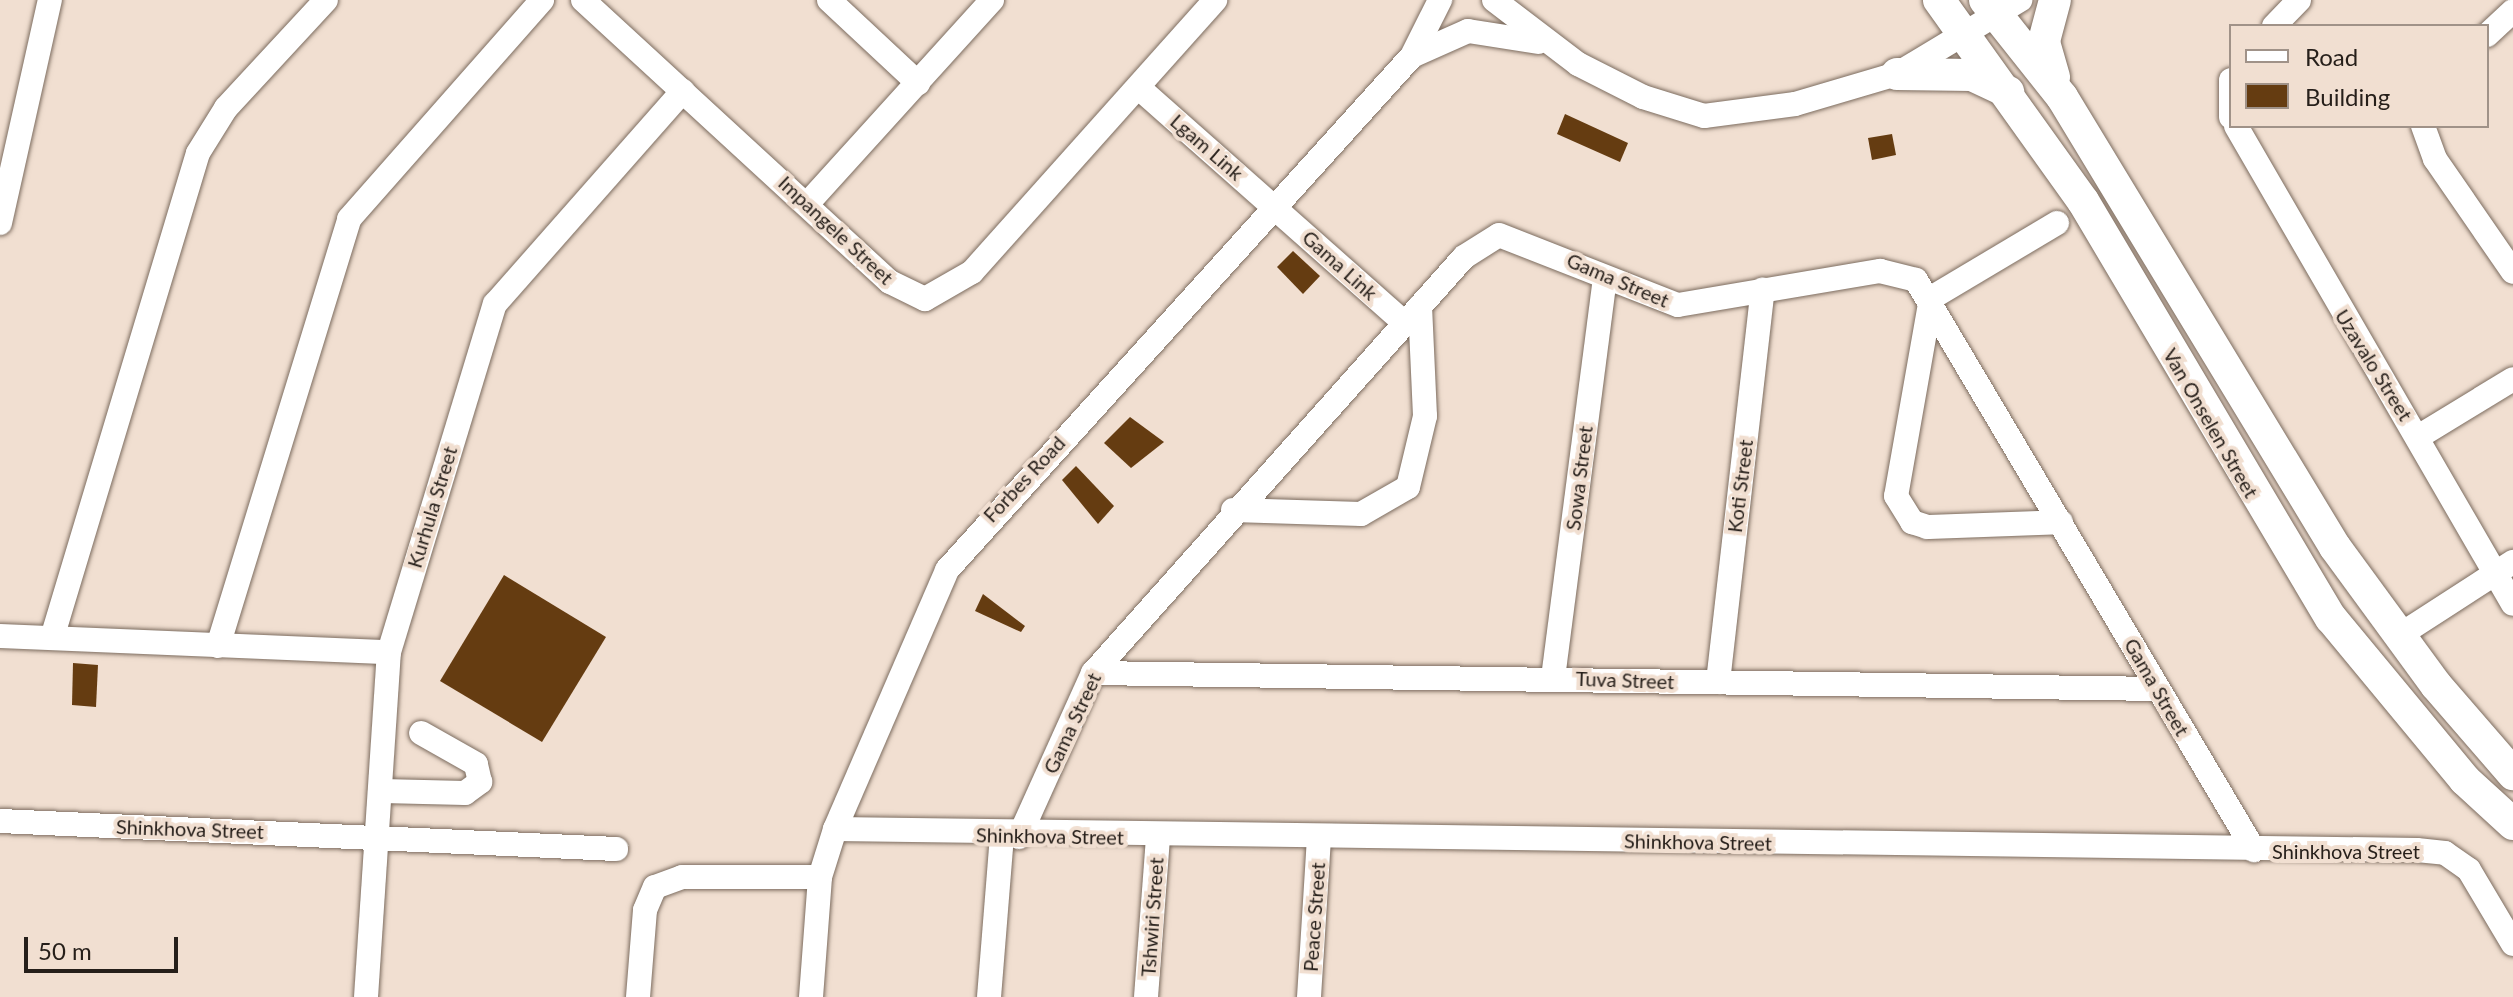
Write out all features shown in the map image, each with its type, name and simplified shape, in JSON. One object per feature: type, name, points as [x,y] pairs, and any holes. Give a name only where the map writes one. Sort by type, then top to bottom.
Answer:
[{"type":"main road","name":"Van Onselen Street","points":[[1939,0],[2011,93],[2331,618],[2465,780],[2513,824]]},
{"type":"main road","points":[[2055,0],[2044,41],[2062,97]]},
{"type":"main road","name":"Van Onselen Street","points":[[2001,5],[2062,97],[2258,425],[2400,635],[2513,774]]},
{"type":"main road","points":[[1897,74],[1972,75],[2011,93]]},
{"type":"street","points":[[0,223],[11,127],[50,0]]},
{"type":"street","points":[[52,638],[198,153],[226,108],[326,0]]},
{"type":"street","points":[[218,646],[349,219],[542,0]]},
{"type":"street","name":"Impangele Street","points":[[583,0],[808,203],[890,282],[925,299],[943,295],[972,272],[1215,0]]},
{"type":"street","points":[[829,0],[918,83]]},
{"type":"street","points":[[808,203],[992,0]]},
{"type":"street","name":"Forbes Road","points":[[811,997],[820,877],[835,829],[928,605],[964,546],[1412,56],[1440,0]]},
{"type":"street","points":[[1494,0],[1544,43],[1643,97],[1704,116],[1795,104],[1897,74],[1967,35],[2001,5]]},
{"type":"street","points":[[2276,24],[2299,0]]},
{"type":"street","points":[[2489,33],[2513,8],[2502,0]]},
{"type":"street","name":"Forbes Road","points":[[1412,56],[1468,31],[1544,43]]},
{"type":"street","name":"Lgam Link","points":[[1139,88],[1275,207]]},
{"type":"street","name":"Kurhula Street","points":[[366,997],[380,837],[389,652],[495,304],[683,91]]},
{"type":"street","name":"Uzavalo Street","points":[[2237,128],[2418,437],[2504,568],[2513,604]]},
{"type":"street","points":[[2424,128],[2435,159],[2513,272]]},
{"type":"street","name":"Gama Link","points":[[1275,207],[1412,314]]},
{"type":"street","points":[[2057,223],[1931,298],[1897,480],[1902,512],[1927,527],[2061,522]]},
{"type":"street","name":"Gama Street","points":[[989,997],[1010,837],[1093,673],[1233,510],[1464,257],[1499,235],[1678,305],[1880,271],[1908,275],[1931,298],[2157,689],[2254,850]]},
{"type":"street","name":"Sowa Street","points":[[1553,678],[1605,278]]},
{"type":"street","name":"Koti Street","points":[[1718,682],[1763,290]]},
{"type":"street","points":[[1233,510],[1361,514],[1408,487],[1425,416],[1412,314]]},
{"type":"street","points":[[2418,437],[2513,379]]},
{"type":"street","points":[[2400,635],[2504,568]]},
{"type":"street","points":[[0,636],[389,652]]},
{"type":"street","name":"Tuva Street","points":[[1093,673],[2157,689]]},
{"type":"street","points":[[382,791],[465,793],[480,782],[476,764],[421,733]]},
{"type":"street","name":"Shinkhova Street","points":[[0,821],[616,849]]},
{"type":"street","name":"Shinkhova Street","points":[[835,829],[1010,837],[1319,837],[2445,853],[2469,870],[2513,944]]},
{"type":"street","name":"Tshwiri Street","points":[[1146,997],[1158,836]]},
{"type":"street","name":"Peace Street","points":[[1309,997],[1319,837]]},
{"type":"street","points":[[638,997],[645,910],[655,887],[682,877],[820,877]]},
{"type":"building","points":[[1565,114],[1628,143],[1620,162],[1557,134]]},
{"type":"building","points":[[1892,134],[1896,155],[1872,160],[1868,138]]},
{"type":"building","points":[[1293,251],[1320,276],[1303,294],[1277,267]]},
{"type":"building","points":[[1130,417],[1164,442],[1131,468],[1104,443]]},
{"type":"building","points":[[1076,466],[1114,506],[1098,524],[1062,480]]},
{"type":"building","points":[[504,575],[606,637],[542,742],[440,681]]},
{"type":"building","points":[[983,594],[1025,626],[1021,632],[975,611]]},
{"type":"building","points":[[73,663],[98,665],[96,707],[72,705]]}]
